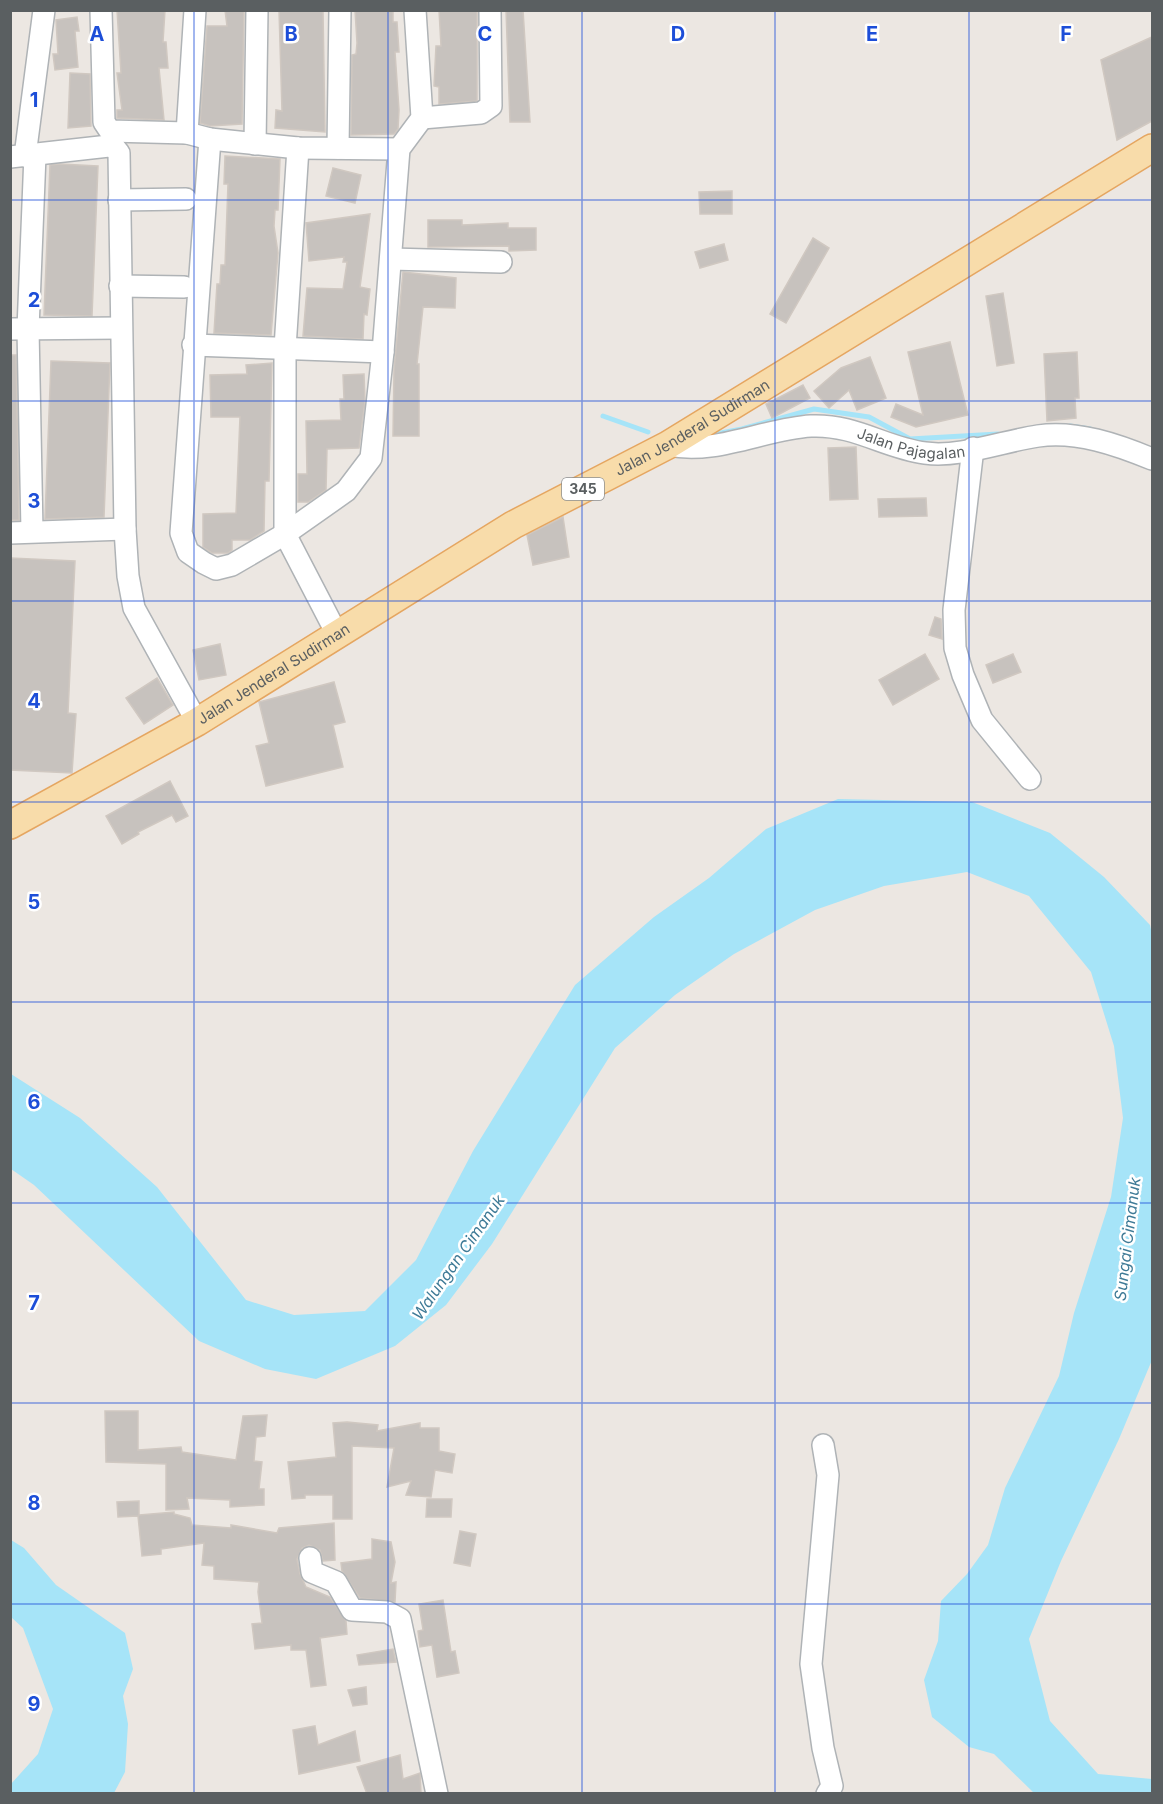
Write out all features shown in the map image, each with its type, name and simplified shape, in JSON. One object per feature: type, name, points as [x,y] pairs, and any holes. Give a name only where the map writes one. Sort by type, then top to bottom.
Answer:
[{"type":"main road","name":"Jalan Jenderal Sudirman","points":[[10,825],[197,722],[513,525],[668,445],[1152,148]]},
{"type":"street","points":[[32,531],[19,329],[24,156],[44,10]]},
{"type":"street","points":[[101,10],[104,122],[107,129],[117,133],[187,133],[210,139],[298,148],[399,149]]},
{"type":"street","points":[[187,133],[195,10]]},
{"type":"street","points":[[255,144],[256,10]]},
{"type":"street","points":[[338,148],[340,10]]},
{"type":"street","points":[[210,139],[181,526],[188,552],[204,563],[220,569],[232,565],[285,534],[346,491],[371,458],[383,352],[399,149],[422,118],[415,10]]},
{"type":"street","points":[[422,118],[481,113],[491,106],[490,10]]},
{"type":"street","points":[[24,156],[109,146],[116,148],[119,153],[118,200],[128,576],[134,608],[197,722]]},
{"type":"street","points":[[298,148],[285,348],[285,534],[338,636]]},
{"type":"street","points":[[118,200],[186,199]]},
{"type":"street","points":[[391,258],[501,262]]},
{"type":"street","points":[[120,286],[184,287]]},
{"type":"street","points":[[19,329],[121,328]]},
{"type":"street","points":[[193,345],[383,352]]},
{"type":"street","name":"Jalan Pajagalan","points":[[668,445],[686,448],[703,447],[814,426],[842,427],[927,453],[973,448],[1040,436],[1059,436],[1104,442],[1152,459]]},
{"type":"street","points":[[973,448],[954,610],[955,648],[963,675],[982,720],[1030,779]]},
{"type":"street","points":[[10,533],[125,529]]},
{"type":"street","points":[[823,1445],[828,1474],[811,1664],[823,1748],[832,1786],[827,1794]]},
{"type":"street","points":[[310,1558],[312,1572],[336,1582],[352,1610],[387,1612],[400,1619],[437,1794]]},
{"type":"water","points":[[838,799],[972,802],[1050,833],[1104,877],[1150,925],[1152,935],[1152,1360],[1119,1439],[1061,1561],[1029,1639],[1050,1721],[1098,1774],[1152,1779],[1152,1793],[1034,1793],[994,1754],[969,1747],[932,1717],[924,1680],[938,1641],[941,1601],[967,1574],[988,1545],[1005,1488],[1059,1376],[1074,1313],[1111,1197],[1123,1118],[1114,1046],[1091,972],[1029,896],[967,872],[884,886],[815,910],[734,954],[675,995],[615,1048],[492,1244],[446,1305],[395,1346],[316,1379],[265,1369],[199,1341],[34,1185],[11,1169],[11,1074],[80,1118],[157,1187],[246,1300],[294,1315],[365,1311],[416,1260],[473,1151],[575,985],[654,917],[709,878],[766,829]]},
{"type":"water","points":[[11,1540],[24,1548],[56,1585],[125,1633],[133,1669],[123,1696],[128,1724],[125,1772],[114,1793],[11,1793],[11,1784],[38,1754],[53,1709],[23,1628],[11,1617]]},
{"type":"building","points":[[117,10],[165,10],[163,42],[166,42],[168,68],[159,68],[164,120],[117,118],[117,110],[122,110],[117,73],[121,73]]},
{"type":"building","points":[[225,10],[244,10],[242,124],[210,126],[200,123],[207,26],[227,26]]},
{"type":"building","points":[[279,10],[323,10],[325,132],[275,128],[276,110],[282,111]]},
{"type":"building","points":[[355,10],[393,10],[393,22],[397,22],[399,52],[395,52],[399,110],[398,129],[394,134],[351,135],[352,55],[356,54],[357,43]]},
{"type":"building","points":[[439,10],[477,10],[477,101],[439,104],[439,87],[434,86],[436,46],[441,46]]},
{"type":"building","points":[[506,10],[523,10],[530,122],[510,122]]},
{"type":"building","points":[[77,17],[79,31],[75,31],[78,67],[55,70],[53,54],[58,54],[56,20]]},
{"type":"building","points":[[1152,37],[1152,121],[1117,140],[1101,60]]},
{"type":"building","points":[[70,73],[90,74],[91,126],[68,128]]},
{"type":"building","points":[[225,156],[280,159],[278,210],[275,210],[274,226],[278,253],[271,335],[214,333],[217,284],[220,284],[221,265],[225,265],[228,184],[224,184]]},
{"type":"building","points":[[50,165],[98,166],[92,316],[44,315]]},
{"type":"building","points":[[333,168],[361,175],[355,203],[326,196]]},
{"type":"building","points":[[732,191],[732,214],[700,214],[699,192]]},
{"type":"building","points":[[370,214],[360,287],[370,289],[367,315],[364,314],[363,339],[303,336],[307,288],[343,289],[347,262],[343,262],[344,257],[309,261],[306,223]]},
{"type":"building","points":[[428,220],[462,220],[462,225],[508,223],[508,228],[536,228],[536,250],[509,251],[509,246],[428,247]]},
{"type":"building","points":[[813,238],[829,248],[786,323],[770,314]]},
{"type":"building","points":[[724,244],[728,260],[700,268],[695,252]]},
{"type":"building","points":[[403,272],[456,278],[455,308],[423,307],[417,364],[419,364],[419,436],[393,436],[394,370]]},
{"type":"building","points":[[1003,293],[1014,363],[997,366],[986,296]]},
{"type":"building","points":[[950,342],[968,415],[916,427],[891,417],[896,404],[923,415],[908,352]]},
{"type":"building","points":[[1077,352],[1079,398],[1075,398],[1076,418],[1047,421],[1044,354]]},
{"type":"building","points":[[10,355],[16,355],[19,520],[10,520]]},
{"type":"building","points":[[870,357],[886,398],[857,410],[849,390],[829,408],[814,391],[841,368]]},
{"type":"building","points":[[51,361],[110,363],[104,517],[45,519]]},
{"type":"building","points":[[272,363],[269,481],[265,481],[264,531],[250,540],[232,540],[232,550],[228,553],[212,553],[203,547],[203,514],[236,513],[240,417],[211,417],[210,375],[247,374],[246,365]]},
{"type":"building","points":[[364,374],[365,401],[359,448],[327,449],[326,490],[308,502],[298,502],[298,474],[307,474],[306,421],[341,420],[340,399],[344,399],[343,375]]},
{"type":"building","points":[[803,385],[810,398],[772,418],[766,404]]},
{"type":"building","points":[[856,447],[858,499],[830,500],[828,448]]},
{"type":"building","points":[[926,498],[927,516],[879,517],[878,499]]},
{"type":"building","points":[[563,517],[569,557],[533,565],[527,535]]},
{"type":"building","points":[[10,558],[75,561],[68,713],[76,714],[72,773],[10,770]]},
{"type":"building","points":[[935,617],[941,619],[942,639],[929,635]]},
{"type":"building","points":[[220,644],[226,675],[199,680],[193,650]]},
{"type":"building","points":[[925,654],[939,679],[893,705],[879,680]]},
{"type":"building","points":[[1013,654],[1021,672],[993,683],[986,665]]},
{"type":"building","points":[[157,678],[173,705],[144,724],[126,698]]},
{"type":"building","points":[[334,682],[345,722],[333,725],[343,767],[266,786],[256,746],[269,743],[259,702]]},
{"type":"building","points":[[170,781],[188,816],[176,822],[172,815],[138,832],[139,834],[122,844],[106,816]]},
{"type":"building","points":[[105,1411],[138,1411],[138,1450],[181,1447],[182,1452],[236,1460],[243,1416],[267,1415],[265,1436],[256,1437],[254,1461],[262,1462],[259,1489],[264,1489],[264,1505],[230,1507],[230,1500],[187,1498],[189,1509],[166,1510],[166,1464],[106,1462]]},
{"type":"building","points":[[333,1423],[378,1425],[377,1431],[420,1423],[420,1428],[439,1428],[439,1451],[455,1454],[452,1473],[435,1470],[431,1497],[406,1495],[411,1481],[387,1487],[394,1448],[352,1446],[352,1519],[333,1519],[333,1495],[305,1495],[305,1498],[292,1499],[288,1462],[336,1457]]},
{"type":"building","points":[[427,1499],[452,1499],[451,1517],[426,1517]]},
{"type":"building","points":[[139,1501],[139,1515],[174,1512],[174,1514],[190,1518],[192,1525],[231,1528],[231,1525],[277,1533],[279,1528],[334,1523],[335,1560],[323,1561],[320,1550],[309,1545],[302,1548],[297,1559],[306,1587],[330,1597],[346,1621],[347,1634],[320,1638],[326,1685],[311,1687],[306,1650],[291,1650],[291,1645],[255,1649],[252,1624],[262,1623],[259,1582],[214,1579],[214,1566],[202,1565],[204,1543],[161,1549],[161,1554],[142,1556],[138,1516],[118,1517],[117,1502]]},
{"type":"building","points":[[460,1531],[476,1534],[470,1566],[454,1563]]},
{"type":"building","points":[[372,1539],[391,1542],[395,1562],[391,1583],[396,1582],[395,1602],[360,1598],[342,1571],[341,1563],[372,1559]]},
{"type":"building","points":[[443,1600],[451,1652],[455,1651],[459,1673],[437,1677],[432,1645],[420,1647],[418,1631],[423,1630],[419,1604]]},
{"type":"building","points":[[393,1649],[396,1662],[359,1665],[357,1655]]},
{"type":"building","points":[[366,1687],[367,1704],[353,1706],[348,1690]]},
{"type":"building","points":[[315,1726],[318,1745],[355,1731],[360,1761],[299,1774],[293,1730]]},
{"type":"building","points":[[400,1755],[403,1779],[420,1773],[421,1794],[367,1794],[357,1767]]},
{"type":"waterway","points":[[705,436],[742,429],[814,409],[869,417],[910,439],[998,434]]},
{"type":"waterway","points":[[603,416],[648,432]]},
{"type":"waterway","points":[[1070,426],[1090,429]]},
{"type":"water label","name":"Sungai Cimanuk","points":[[1127,1239]]},
{"type":"water label","name":"Walungan Cimanuk","points":[[458,1257]]}]
